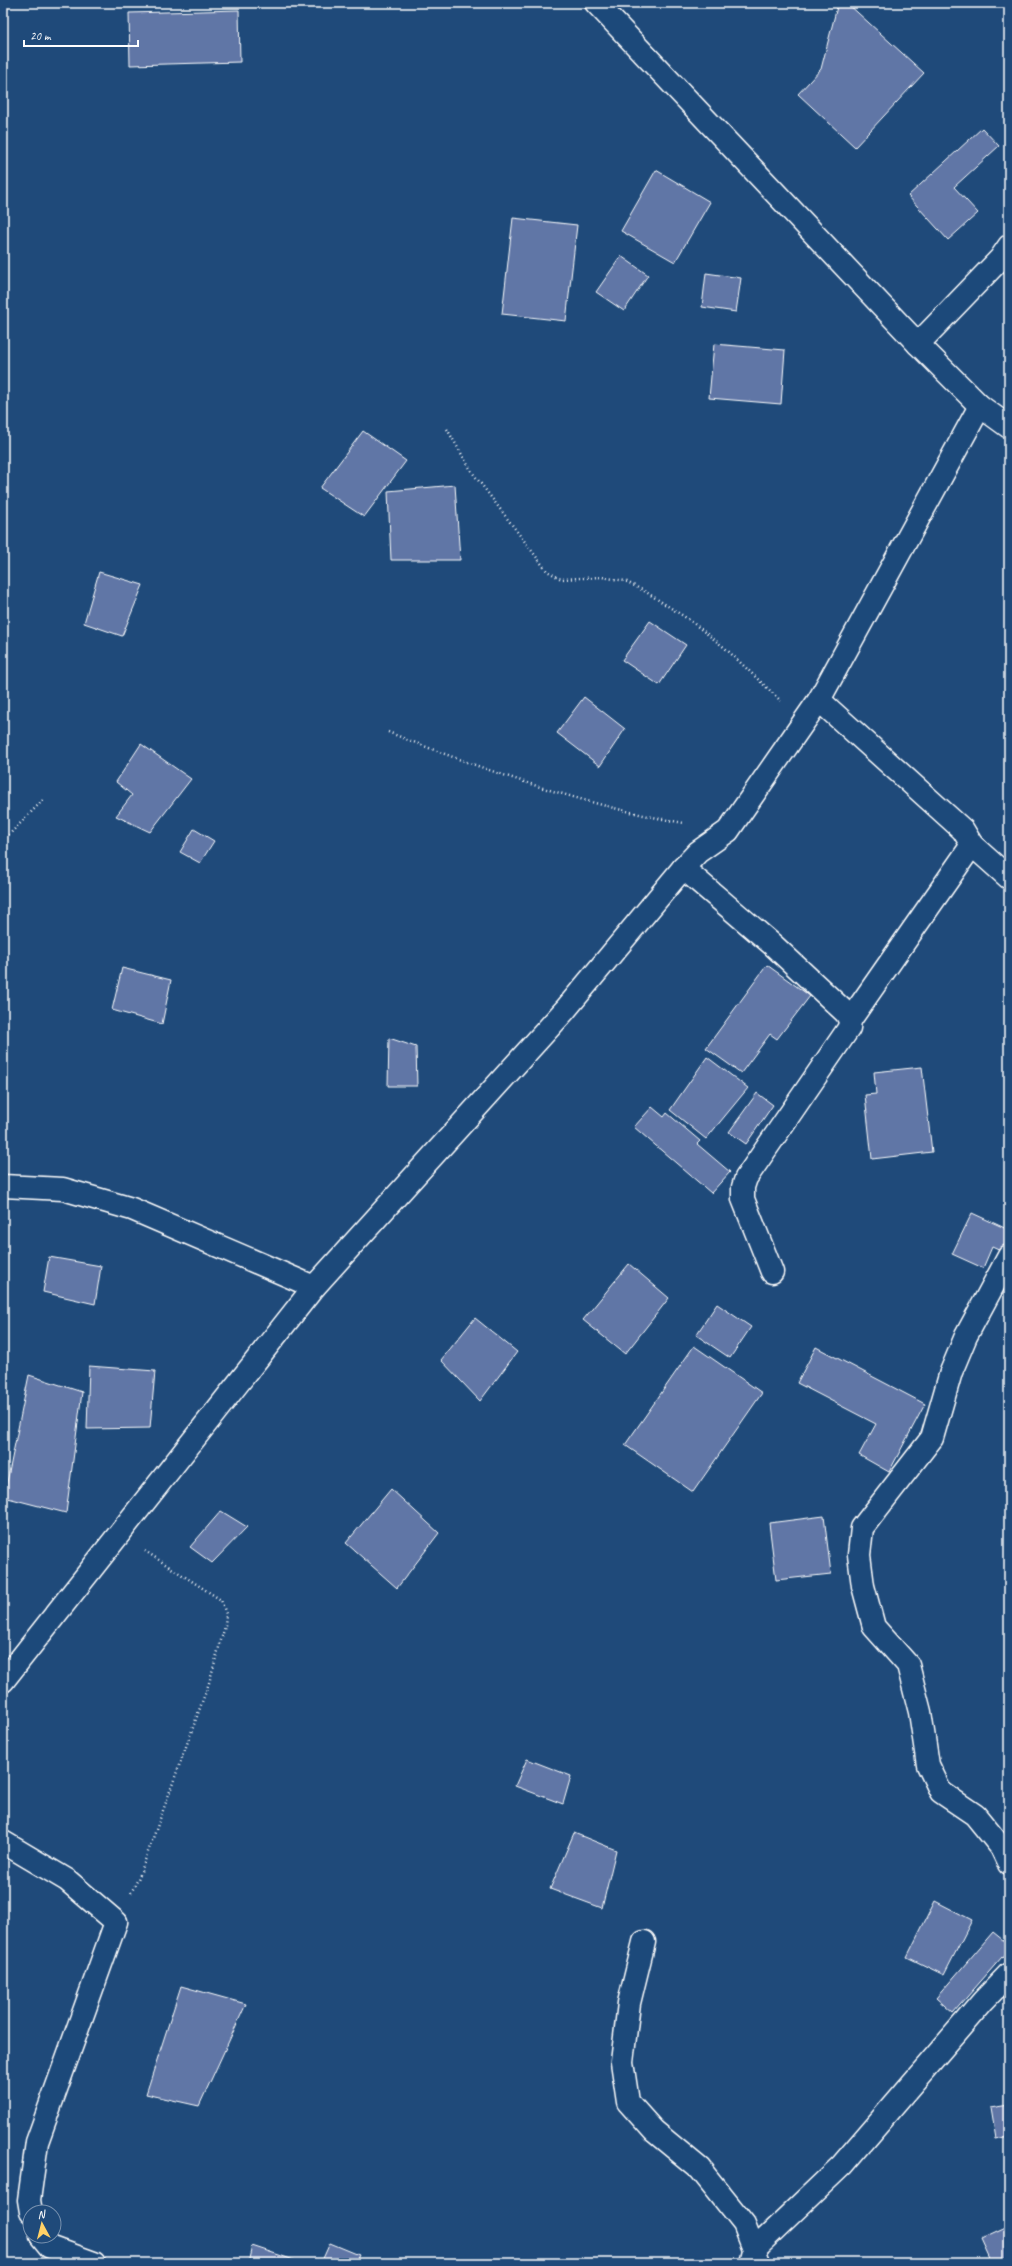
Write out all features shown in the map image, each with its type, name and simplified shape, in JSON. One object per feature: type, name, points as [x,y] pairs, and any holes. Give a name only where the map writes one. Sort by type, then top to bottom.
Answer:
[{"type":"street","points":[[596,3],[918,344],[980,406],[1009,427]]},
{"type":"street","points":[[918,344],[1000,259],[1009,246]]},
{"type":"street","points":[[3,1681],[120,1535],[314,1287],[565,1010],[683,868],[698,852],[728,831],[802,722],[819,700],[980,406]]},
{"type":"street","points":[[819,700],[963,830],[972,845],[1009,878]]},
{"type":"street","points":[[772,1272],[743,1199],[743,1187],[746,1178],[849,1028],[850,1020],[972,845]]},
{"type":"street","points":[[683,868],[773,945],[846,1013],[850,1020]]},
{"type":"street","points":[[3,1186],[62,1189],[132,1209],[314,1287]]},
{"type":"street","points":[[1009,1256],[966,1336],[951,1372],[932,1438],[862,1528],[859,1555],[863,1586],[874,1627],[908,1665],[920,1712],[928,1764],[941,1792],[975,1815],[1001,1847],[1009,1864]]},
{"type":"street","points":[[3,1842],[67,1880],[116,1922],[37,2142],[30,2204]]},
{"type":"street","points":[[644,1942],[629,2003],[622,2062],[628,2102],[654,2131],[700,2169],[744,2224],[755,2258],[842,2165],[978,2006],[1009,1974]]},
{"type":"street","points":[[48,2244],[50,2247],[94,2263]]},
{"type":"path","points":[[448,429],[472,472],[546,572],[561,579],[602,577],[625,581],[646,592],[688,619],[725,648],[802,722]]},
{"type":"path","points":[[388,732],[464,762],[633,814],[728,831]]},
{"type":"path","points":[[3,841],[43,800]]},
{"type":"path","points":[[116,1922],[139,1877],[192,1732],[211,1676],[226,1614],[221,1600],[120,1535]]},
{"type":"building","points":[[838,3],[847,3],[924,73],[855,147],[798,94],[821,69]]},
{"type":"building","points":[[239,10],[240,62],[130,65],[129,13]]},
{"type":"building","points":[[982,128],[999,146],[954,187],[978,213],[948,240],[908,196]]},
{"type":"building","points":[[656,170],[710,202],[675,262],[621,231]]},
{"type":"building","points":[[513,218],[577,225],[566,321],[502,314]]},
{"type":"building","points":[[621,256],[648,275],[624,311],[596,292]]},
{"type":"building","points":[[706,273],[741,278],[736,312],[702,307]]},
{"type":"building","points":[[714,344],[785,350],[781,404],[709,398]]},
{"type":"building","points":[[363,431],[406,461],[364,517],[320,488]]},
{"type":"building","points":[[455,485],[460,560],[391,560],[388,491]]},
{"type":"building","points":[[99,572],[143,585],[122,636],[84,623]]},
{"type":"building","points":[[650,621],[686,645],[659,685],[622,660]]},
{"type":"building","points":[[584,697],[625,729],[600,766],[557,733]]},
{"type":"building","points":[[141,744],[191,779],[150,832],[116,816],[132,795],[116,782]]},
{"type":"building","points":[[194,829],[214,841],[200,863],[180,852]]},
{"type":"building","points":[[767,965],[810,996],[777,1039],[770,1034],[741,1073],[706,1048]]},
{"type":"building","points":[[122,968],[171,980],[162,1024],[112,1010]]},
{"type":"building","points":[[389,1038],[416,1047],[417,1086],[388,1086]]},
{"type":"building","points":[[707,1057],[748,1088],[706,1139],[670,1110]]},
{"type":"building","points":[[922,1067],[932,1152],[872,1159],[865,1095],[876,1094],[874,1072]]},
{"type":"building","points":[[757,1093],[773,1105],[746,1144],[729,1132]]},
{"type":"building","points":[[652,1107],[664,1117],[667,1113],[700,1141],[697,1144],[730,1172],[711,1193],[634,1127]]},
{"type":"building","points":[[972,1213],[1009,1230],[1009,1240],[1003,1252],[992,1247],[983,1268],[952,1254]]},
{"type":"building","points":[[49,1257],[101,1266],[95,1304],[43,1292]]},
{"type":"building","points":[[629,1264],[669,1298],[625,1354],[583,1320]]},
{"type":"building","points":[[717,1304],[751,1327],[730,1358],[696,1335]]},
{"type":"building","points":[[475,1318],[517,1352],[480,1401],[441,1360]]},
{"type":"building","points":[[694,1346],[762,1393],[693,1492],[625,1445]]},
{"type":"building","points":[[816,1347],[925,1404],[889,1472],[859,1455],[876,1424],[797,1383]]},
{"type":"building","points":[[89,1366],[155,1371],[150,1428],[87,1429]]},
{"type":"building","points":[[29,1375],[82,1392],[66,1513],[4,1497]]},
{"type":"building","points":[[391,1489],[439,1533],[397,1588],[346,1543]]},
{"type":"building","points":[[221,1511],[247,1527],[212,1563],[190,1547]]},
{"type":"building","points":[[824,1516],[831,1574],[776,1580],[769,1523]]},
{"type":"building","points":[[527,1759],[571,1776],[563,1804],[515,1786]]},
{"type":"building","points":[[574,1833],[616,1850],[602,1908],[550,1889]]},
{"type":"building","points":[[935,1901],[972,1920],[944,1975],[907,1957]]},
{"type":"building","points":[[993,1932],[1009,1945],[1009,1949],[953,2013],[936,1998]]},
{"type":"building","points":[[181,1986],[246,2004],[199,2106],[146,2094]]},
{"type":"building","points":[[1009,2105],[1009,2136],[995,2139],[990,2108]]},
{"type":"building","points":[[1009,2226],[1009,2263],[992,2263],[981,2239]]},
{"type":"building","points":[[330,2243],[359,2255],[355,2263],[321,2263]]},
{"type":"building","points":[[252,2246],[303,2263],[248,2263]]}]
